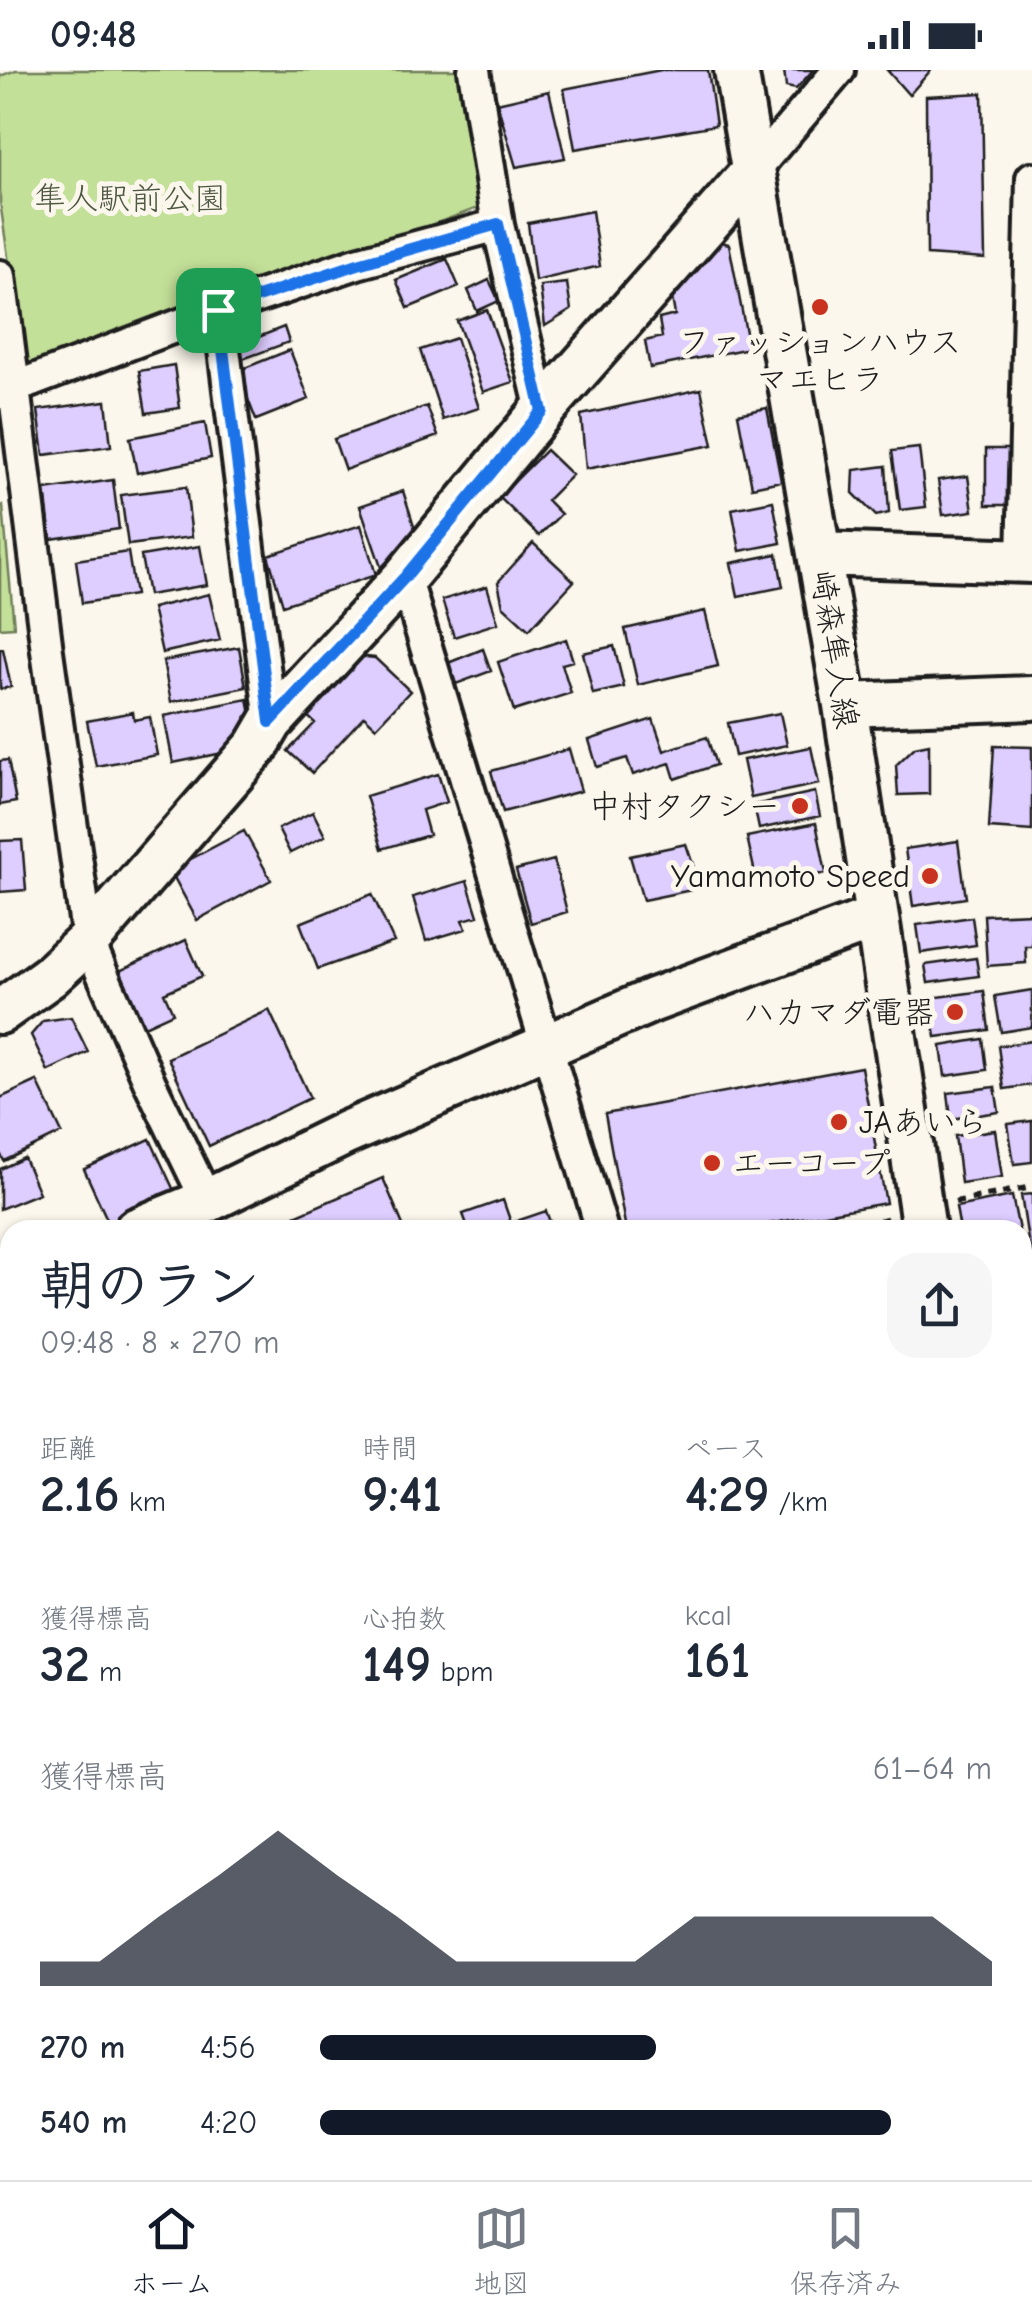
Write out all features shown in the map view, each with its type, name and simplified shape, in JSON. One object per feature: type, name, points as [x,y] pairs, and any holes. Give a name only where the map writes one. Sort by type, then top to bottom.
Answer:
[{"type":"street","points":[[474,70],[498,224],[542,411]]},
{"type":"street","name":"崎森隼人線","points":[[736,70],[820,554],[922,1220]]},
{"type":"street","points":[[0,1012],[49,977],[88,941],[258,746],[270,722],[405,577],[542,411],[840,70]]},
{"type":"street","points":[[820,554],[1028,561],[1032,178]]},
{"type":"street","points":[[7,391],[218,310],[498,224]]},
{"type":"street","points":[[0,276],[7,391],[88,941],[207,1201]]},
{"type":"street","points":[[218,310],[270,722]]},
{"type":"street","points":[[405,577],[599,1220]]},
{"type":"street","points":[[844,704],[1032,698]]},
{"type":"street","points":[[160,1220],[346,1133],[653,1000],[874,918]]},
{"type":"green space","name":"隼人駅前公園","points":[[16,70],[459,70],[478,208],[25,373],[0,202],[0,76]]},
{"type":"green space","points":[[3,506],[14,627],[0,628],[0,507]]},
{"type":"building","points":[[661,70],[708,70],[716,125],[575,149],[564,89]]},
{"type":"building","points":[[784,70],[813,70],[796,89],[786,87]]},
{"type":"building","points":[[887,70],[931,70],[909,95]]},
{"type":"building","points":[[549,91],[565,158],[516,167],[497,103]]},
{"type":"building","points":[[982,93],[985,259],[927,255],[926,96]]},
{"type":"building","points":[[592,211],[600,266],[535,281],[528,223]]},
{"type":"building","points":[[717,241],[729,244],[749,348],[650,368],[645,341],[662,337],[659,319],[675,315],[671,292]]},
{"type":"building","points":[[447,259],[459,287],[408,308],[396,280]]},
{"type":"building","points":[[489,280],[499,301],[477,311],[468,290]]},
{"type":"building","points":[[567,283],[571,310],[545,326],[540,286]]},
{"type":"building","points":[[487,310],[513,382],[483,392],[457,321]]},
{"type":"building","points":[[284,327],[289,342],[243,359],[238,345]]},
{"type":"building","points":[[456,338],[479,408],[443,420],[420,350]]},
{"type":"building","points":[[290,350],[309,399],[256,420],[237,371]]},
{"type":"building","points":[[174,365],[180,408],[146,413],[139,371]]},
{"type":"building","points":[[701,389],[713,445],[586,469],[581,415]]},
{"type":"building","points":[[106,401],[111,446],[44,455],[38,410]]},
{"type":"building","points":[[427,406],[438,436],[345,470],[334,439]]},
{"type":"building","points":[[767,408],[781,481],[752,487],[738,414]]},
{"type":"building","points":[[205,423],[211,458],[137,473],[130,438]]},
{"type":"building","points":[[919,448],[926,507],[900,510],[892,451]]},
{"type":"building","points":[[986,449],[1010,449],[1009,505],[986,505]]},
{"type":"building","points":[[546,450],[572,475],[547,500],[561,514],[539,536],[499,497]]},
{"type":"building","points":[[886,466],[889,513],[876,516],[853,493],[854,470]]},
{"type":"building","points":[[968,476],[973,511],[943,515],[938,480]]},
{"type":"building","points":[[113,480],[119,529],[51,539],[45,490]]},
{"type":"building","points":[[186,487],[192,537],[128,545],[121,495]]},
{"type":"building","points":[[403,491],[418,538],[403,564],[382,570],[360,506]]},
{"type":"building","points":[[773,501],[781,543],[740,551],[732,509]]},
{"type":"building","points":[[361,525],[376,575],[283,605],[268,555]]},
{"type":"building","points":[[533,543],[574,581],[529,630],[503,606],[498,582]]},
{"type":"building","points":[[200,546],[207,585],[148,595],[141,556]]},
{"type":"building","points":[[128,552],[135,595],[82,603],[76,560]]},
{"type":"building","points":[[777,554],[783,587],[738,596],[731,563]]},
{"type":"building","points":[[487,586],[498,623],[454,637],[442,600]]},
{"type":"building","points":[[209,594],[220,640],[162,653],[152,608]]},
{"type":"building","points":[[705,611],[718,666],[638,685],[625,629]]},
{"type":"building","points":[[566,639],[573,661],[562,664],[571,693],[514,711],[498,662]]},
{"type":"building","points":[[614,646],[624,687],[593,694],[583,653]]},
{"type":"building","points":[[239,647],[246,687],[171,702],[163,661]]},
{"type":"building","points":[[0,649],[11,687],[0,689]]},
{"type":"building","points":[[483,649],[491,671],[456,684],[448,663]]},
{"type":"building","points":[[357,656],[375,658],[410,691],[376,727],[364,716],[312,773],[288,751],[315,723],[304,713]]},
{"type":"building","points":[[248,699],[257,746],[173,763],[164,716]]},
{"type":"building","points":[[133,712],[134,720],[150,717],[157,755],[96,766],[87,721]]},
{"type":"building","points":[[780,713],[787,745],[735,756],[728,723]]},
{"type":"building","points":[[653,719],[664,751],[707,737],[716,765],[675,779],[670,763],[633,775],[627,758],[597,767],[589,740]]},
{"type":"building","points":[[929,744],[929,794],[898,795],[896,765],[915,747]]},
{"type":"building","points":[[994,746],[1032,747],[1032,831],[989,828]]},
{"type":"building","points":[[811,747],[819,784],[751,798],[743,760]]},
{"type":"building","points":[[569,749],[581,791],[503,812],[491,771]]},
{"type":"building","points":[[8,760],[16,802],[0,805],[0,761]]},
{"type":"building","points":[[438,774],[447,802],[422,810],[429,835],[382,849],[366,796]]},
{"type":"building","points":[[815,792],[820,816],[759,829],[754,805]]},
{"type":"building","points":[[313,812],[325,836],[290,853],[278,829]]},
{"type":"building","points":[[816,823],[826,873],[758,887],[747,837]]},
{"type":"building","points":[[244,831],[271,880],[197,920],[170,870]]},
{"type":"building","points":[[22,840],[26,890],[0,892],[0,841]]},
{"type":"building","points":[[958,841],[966,898],[913,906],[905,849]]},
{"type":"building","points":[[686,844],[701,888],[643,900],[630,856]]},
{"type":"building","points":[[554,860],[567,912],[531,923],[516,870]]},
{"type":"building","points":[[467,881],[478,916],[463,920],[466,929],[426,941],[413,897]]},
{"type":"building","points":[[372,894],[394,942],[318,969],[300,923]]},
{"type":"building","points":[[1032,913],[1032,946],[1025,946],[1026,963],[987,966],[984,915]]},
{"type":"building","points":[[972,917],[976,945],[921,953],[917,925]]},
{"type":"building","points":[[186,940],[202,976],[164,993],[173,1013],[140,1028],[115,973]]},
{"type":"building","points":[[976,958],[979,976],[928,983],[925,965]]},
{"type":"building","points":[[1032,990],[1032,1027],[1001,1032],[995,996]]},
{"type":"building","points":[[984,991],[989,1030],[936,1037],[930,998]]},
{"type":"building","points":[[269,1010],[310,1098],[209,1146],[168,1058]]},
{"type":"building","points":[[71,1017],[88,1052],[48,1071],[31,1035],[43,1021]]},
{"type":"building","points":[[983,1039],[987,1070],[945,1076],[941,1046]]},
{"type":"building","points":[[1032,1041],[1032,1085],[1004,1089],[998,1046]]},
{"type":"building","points":[[861,1067],[886,1203],[791,1220],[624,1220],[605,1114]]},
{"type":"building","points":[[37,1081],[62,1133],[4,1161],[0,1153],[0,1098]]},
{"type":"building","points":[[995,1087],[999,1112],[951,1119],[948,1093]]},
{"type":"building","points":[[1032,1121],[1032,1162],[1014,1164],[1008,1124]]},
{"type":"building","points":[[995,1130],[1002,1177],[961,1183],[955,1136]]},
{"type":"building","points":[[150,1139],[177,1197],[128,1220],[107,1220],[84,1169]]},
{"type":"building","points":[[24,1158],[39,1193],[0,1209],[0,1169]]},
{"type":"building","points":[[383,1178],[401,1220],[286,1220]]},
{"type":"building","points":[[1032,1194],[1032,1220],[1025,1220],[1021,1195]]},
{"type":"building","points":[[1012,1196],[1017,1220],[958,1220],[956,1207]]},
{"type":"building","points":[[503,1200],[510,1220],[465,1220],[463,1214]]},
{"type":"building","points":[[546,1211],[549,1220],[520,1220]]},
{"type":"place","name":"ファッションハウス マエヒラ","points":[[820,307]]},
{"type":"place","name":"中村タクシー","points":[[800,806]]},
{"type":"place","name":"Yamamoto Speed","points":[[930,876]]},
{"type":"place","name":"ハカマダ電器","points":[[955,1012]]},
{"type":"place","name":"JAあいら","points":[[839,1122]]},
{"type":"place","name":"エーコープ","points":[[712,1163]]},
{"type":"route","points":[[498,224],[542,411],[405,577],[270,722],[253,584],[218,310],[498,224]]}]
